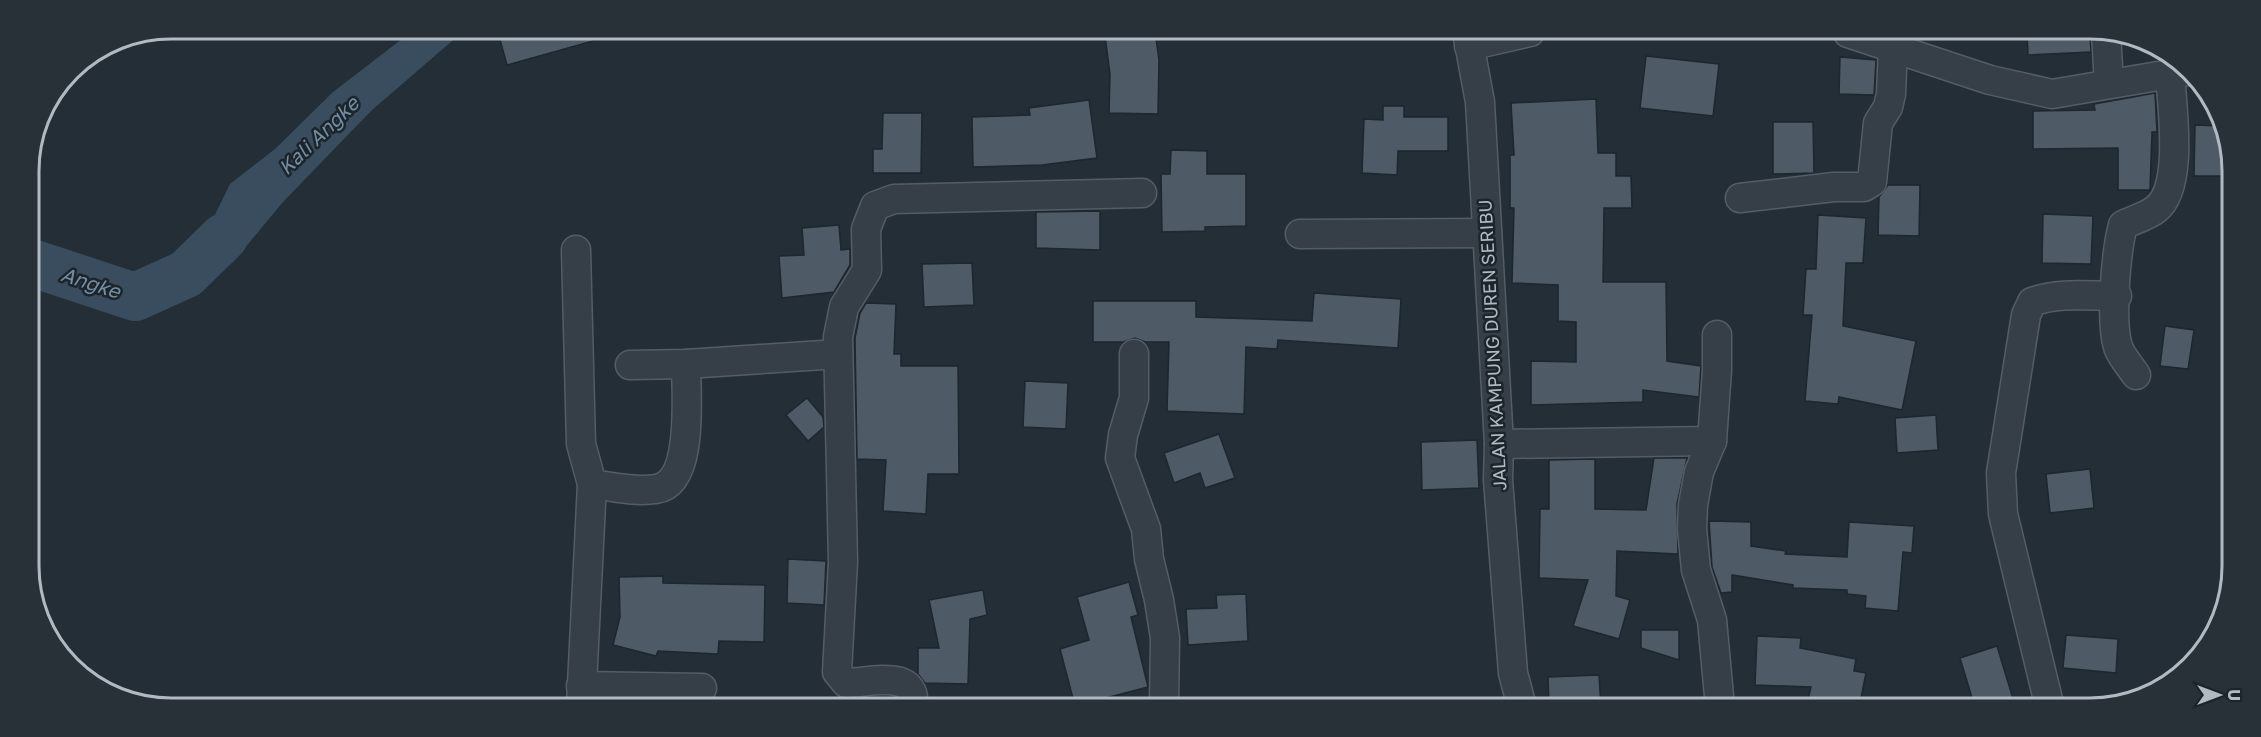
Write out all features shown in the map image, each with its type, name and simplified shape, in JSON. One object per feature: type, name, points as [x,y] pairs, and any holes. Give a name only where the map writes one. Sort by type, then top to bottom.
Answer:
[{"type":"street","name":"JALAN KAMPUNG DUREN SERIBU","points":[[1468,39],[1480,102],[1499,444],[1498,480],[1513,673],[1520,698]]},
{"type":"street","points":[[1869,39],[1990,80],[2052,94],[2178,73]]},
{"type":"street","points":[[2106,40],[2109,84]]},
{"type":"street","points":[[1740,198],[1834,187],[1864,187],[1872,182],[1878,123],[1890,102],[1893,46]]},
{"type":"street","points":[[2136,375],[2118,348],[2116,296],[2118,244],[2123,225],[2157,209],[2169,191],[2179,74]]},
{"type":"street","points":[[912,698],[911,688],[905,682],[895,679],[846,682],[837,672],[843,562],[838,354],[844,307],[867,270],[866,229],[875,206],[894,200],[1142,193]]},
{"type":"street","points":[[1300,234],[1487,233]]},
{"type":"street","points":[[576,250],[581,444],[592,484],[581,695],[702,688]]},
{"type":"street","points":[[2048,698],[2003,514],[2001,496],[2001,473],[2022,338],[2026,315],[2032,302],[2045,297],[2067,295],[2116,296]]},
{"type":"street","points":[[1717,335],[1718,370],[1712,441],[1699,472],[1693,505],[1692,549],[1696,570],[1712,620],[1719,698]]},
{"type":"street","points":[[630,365],[686,364],[838,354]]},
{"type":"street","points":[[1134,354],[1134,398],[1123,435],[1120,458],[1146,529],[1149,560],[1165,638],[1164,698]]},
{"type":"street","points":[[592,484],[658,489],[673,481],[681,468],[685,447],[686,364]]},
{"type":"street","points":[[1499,444],[1712,441]]},
{"type":"water","name":"Kali Angke","points":[[402,39],[454,39],[372,110],[283,202],[234,261],[189,297],[166,268],[204,237],[230,184],[275,149],[333,92]]},
{"type":"building","points":[[500,39],[600,39],[507,65]]},
{"type":"building","points":[[1105,39],[1156,39],[1159,60],[1158,114],[1109,113],[1110,74]]},
{"type":"building","points":[[2027,39],[2090,39],[2091,52],[2028,55]]},
{"type":"building","points":[[1646,56],[1719,64],[1713,116],[1640,108]]},
{"type":"building","points":[[1840,57],[1876,60],[1874,95],[1839,94]]},
{"type":"building","points":[[2155,93],[2157,132],[2152,132],[2150,190],[2118,190],[2118,148],[2033,149],[2033,111],[2095,110],[2094,104]]},
{"type":"building","points":[[1596,99],[1598,153],[1616,153],[1616,176],[1631,176],[1632,208],[1604,208],[1603,282],[1666,282],[1667,361],[1701,366],[1699,397],[1643,390],[1643,402],[1531,405],[1531,361],[1576,362],[1576,322],[1558,321],[1558,285],[1512,283],[1514,208],[1510,208],[1510,155],[1514,155],[1511,103]]},
{"type":"building","points":[[1089,100],[1097,158],[1042,165],[973,167],[972,117],[1030,115],[1029,108]]},
{"type":"building","points":[[1383,106],[1404,106],[1404,117],[1448,117],[1448,151],[1398,151],[1397,175],[1362,173],[1364,119],[1383,120]]},
{"type":"building","points":[[883,113],[922,113],[921,173],[873,173],[873,149],[882,149]]},
{"type":"building","points":[[1773,122],[1813,122],[1814,173],[1773,174]]},
{"type":"building","points":[[2195,125],[2214,126],[2221,154],[2222,176],[2194,176]]},
{"type":"building","points":[[1171,150],[1207,151],[1207,174],[1246,174],[1246,226],[1205,227],[1205,231],[1162,232],[1161,174],[1170,174]]},
{"type":"building","points":[[1888,185],[1920,185],[1919,236],[1878,235],[1879,197]]},
{"type":"building","points":[[1100,211],[1100,250],[1036,248],[1036,212]]},
{"type":"building","points":[[2043,214],[2093,216],[2091,264],[2042,263]]},
{"type":"building","points":[[1818,215],[1866,218],[1863,263],[1846,263],[1843,326],[1916,341],[1902,410],[1839,397],[1838,404],[1805,401],[1812,315],[1803,315],[1806,269],[1816,269]]},
{"type":"building","points":[[839,225],[841,250],[850,249],[850,265],[834,292],[782,298],[779,256],[804,255],[802,228]]},
{"type":"building","points":[[972,263],[974,305],[924,307],[922,264]]},
{"type":"building","points":[[1314,293],[1401,299],[1398,348],[1278,340],[1277,349],[1246,347],[1244,414],[1167,411],[1169,342],[1145,342],[1135,338],[1123,342],[1093,342],[1093,301],[1196,301],[1196,317],[1312,321]]},
{"type":"building","points":[[866,303],[896,304],[894,354],[901,354],[901,366],[958,366],[959,474],[928,474],[926,514],[883,511],[886,460],[857,459],[855,338],[860,313]]},
{"type":"building","points":[[2165,326],[2194,330],[2188,369],[2160,366]]},
{"type":"building","points":[[1025,381],[1068,383],[1066,429],[1023,427]]},
{"type":"building","points":[[807,398],[823,417],[824,427],[808,441],[786,415]]},
{"type":"building","points":[[1936,415],[1938,450],[1897,453],[1895,418]]},
{"type":"building","points":[[1219,434],[1235,478],[1205,488],[1200,473],[1174,483],[1164,453]]},
{"type":"building","points":[[1477,440],[1479,488],[1422,490],[1421,442]]},
{"type":"building","points":[[1654,458],[1687,458],[1677,504],[1678,554],[1617,551],[1616,596],[1630,600],[1619,639],[1573,626],[1588,580],[1539,578],[1540,509],[1549,509],[1549,460],[1595,459],[1595,509],[1646,510]]},
{"type":"building","points":[[2090,469],[2094,508],[2050,513],[2046,474]]},
{"type":"building","points":[[1709,521],[1751,522],[1751,546],[1786,551],[1785,554],[1847,557],[1849,522],[1914,526],[1912,553],[1903,552],[1898,611],[1865,608],[1866,596],[1847,594],[1847,590],[1793,588],[1793,585],[1732,575],[1732,592],[1721,593],[1712,567]]},
{"type":"building","points":[[788,559],[826,561],[824,605],[787,603]]},
{"type":"building","points":[[663,576],[663,583],[765,585],[764,642],[719,641],[718,654],[658,651],[656,656],[613,645],[620,617],[619,577]]},
{"type":"building","points":[[1129,582],[1138,615],[1131,617],[1148,687],[1106,698],[1073,698],[1060,649],[1089,640],[1077,597]]},
{"type":"building","points":[[983,590],[987,615],[970,619],[968,684],[925,683],[918,674],[918,648],[939,648],[929,600]]},
{"type":"building","points":[[1246,594],[1248,641],[1188,645],[1186,609],[1217,608],[1216,595]]},
{"type":"building","points":[[1641,630],[1679,630],[1679,660],[1641,648]]},
{"type":"building","points":[[2066,635],[2118,639],[2116,673],[2063,668]]},
{"type":"building","points":[[1757,636],[1801,638],[1800,648],[1856,659],[1854,671],[1866,673],[1861,698],[1808,698],[1811,687],[1755,685]]},
{"type":"building","points":[[1997,646],[2013,698],[1972,698],[1960,658]]},
{"type":"building","points":[[1599,675],[1600,698],[1549,698],[1548,677]]},
{"type":"waterway","name":"Angke","points":[[39,265],[135,297],[186,274],[224,237]]}]
